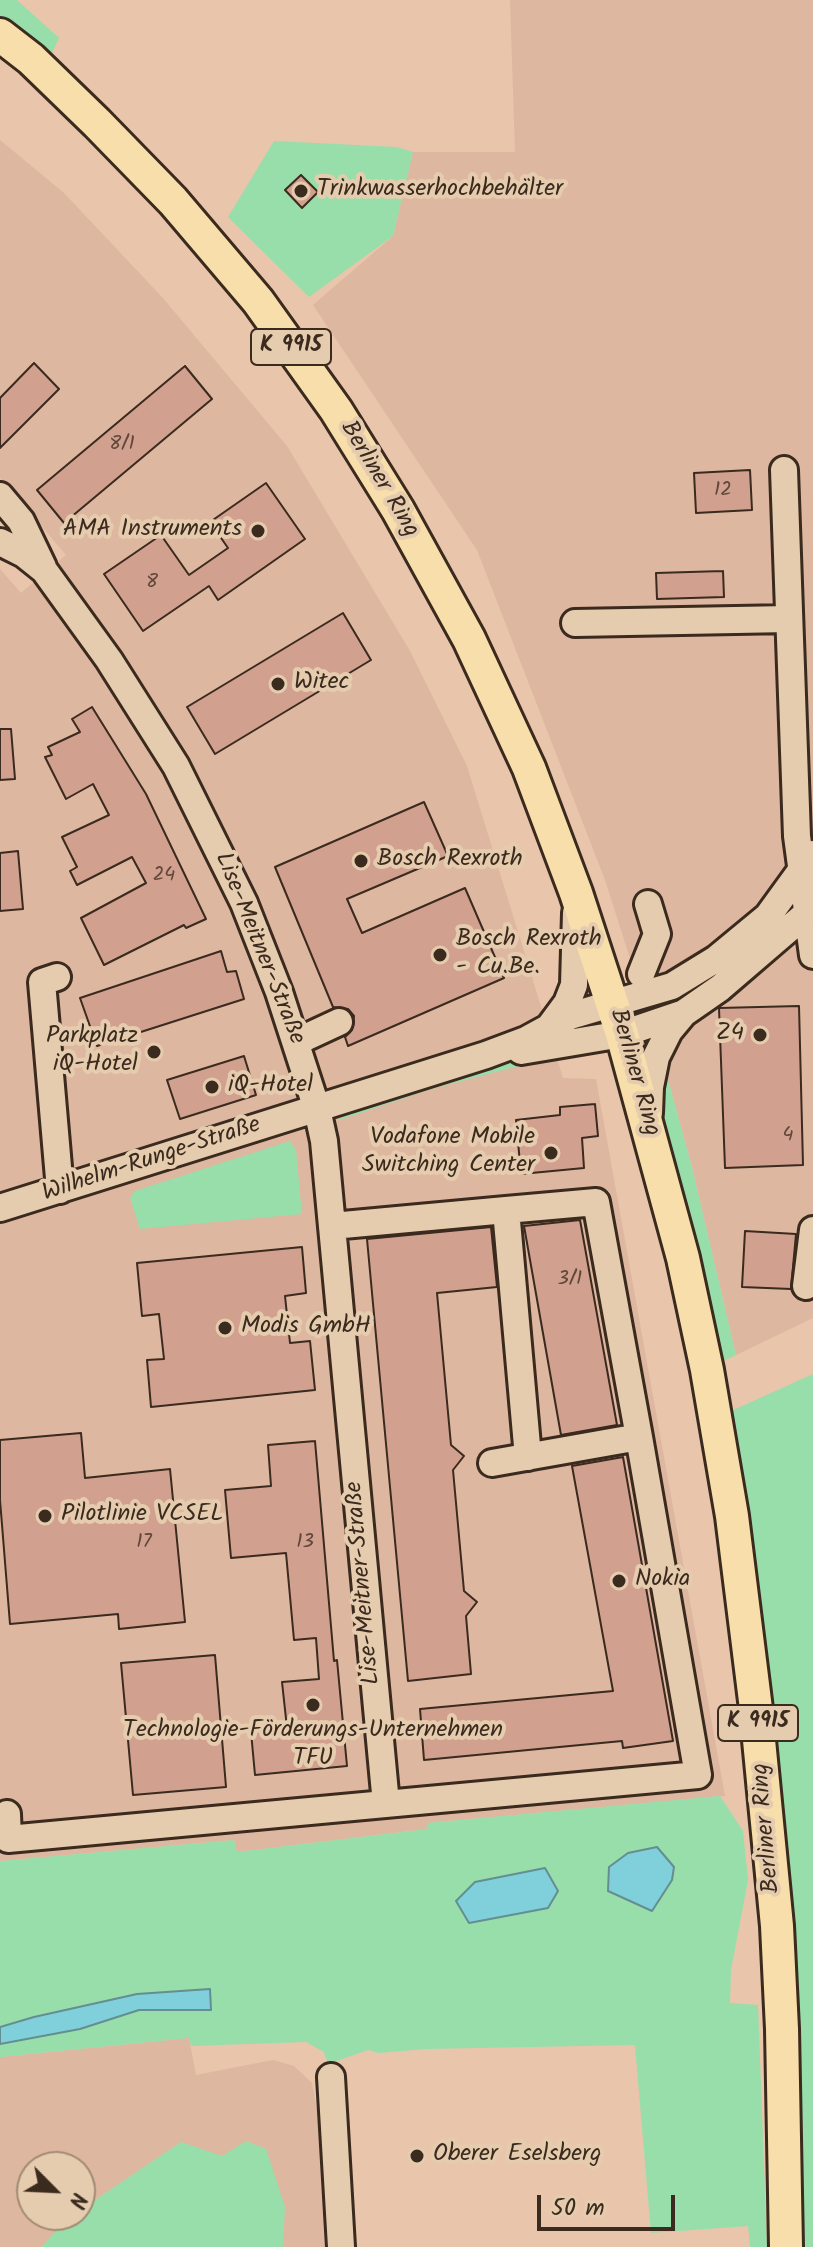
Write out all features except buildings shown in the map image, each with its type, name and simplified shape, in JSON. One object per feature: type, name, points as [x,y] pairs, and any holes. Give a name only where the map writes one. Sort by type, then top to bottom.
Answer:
[{"type":"main road","name":"Berliner Ring","points":[[0,35],[31,59],[173,201],[258,301],[336,410],[398,510],[469,639],[529,768],[576,893],[618,1020],[683,1258],[707,1370],[744,1604],[777,1926],[786,2247]]},
{"type":"street","points":[[784,470],[789,619],[813,955]]},
{"type":"street","name":"Lise-Meitner-Straße","points":[[4,502],[24,527],[44,570],[132,694],[187,786],[244,903],[296,1042],[317,1109],[323,1136],[332,1226],[386,1804]]},
{"type":"street","name":"Lise-Meitner-Straße","points":[[0,542],[30,558],[44,570]]},
{"type":"street","points":[[575,623],[789,619]]},
{"type":"street","points":[[618,1020],[716,959],[768,916],[807,862]]},
{"type":"street","points":[[547,1029],[563,1009],[574,985],[576,893]]},
{"type":"street","points":[[641,974],[657,934],[658,904]]},
{"type":"street","points":[[649,1129],[654,1065],[664,1038],[684,1013],[711,996],[810,911]]},
{"type":"street","points":[[57,977],[42,982],[60,1190]]},
{"type":"street","points":[[618,1020],[684,1013]]},
{"type":"street","name":"Wilhelm-Runge-Straße","points":[[486,1055],[570,1016],[618,1020]]},
{"type":"street","name":"Wilhelm-Runge-Straße","points":[[0,1208],[486,1055],[618,1020]]},
{"type":"street","points":[[296,1042],[339,1022]]},
{"type":"street","points":[[7,1814],[8,1839],[698,1775],[596,1202],[332,1226]]},
{"type":"street","points":[[506,1210],[528,1457]]},
{"type":"street","points":[[806,1286],[813,1230]]},
{"type":"street","points":[[492,1463],[639,1437]]},
{"type":"street","points":[[331,2077],[341,2247]]},
{"type":"shaded area","points":[[510,0],[813,0],[813,1318],[736,1355],[692,1167],[664,1065],[605,880],[477,550],[313,305],[393,236],[413,152],[515,152]]},
{"type":"shaded area","points":[[0,140],[64,193],[162,297],[287,446],[410,651],[467,766],[563,1078],[596,1079],[725,1796],[427,1823],[427,1829],[237,1852],[234,1840],[0,1861],[0,569],[21,593],[66,555],[0,478]]},
{"type":"shaded area","points":[[189,2038],[196,2075],[273,2060],[294,2066],[312,2083],[329,2247],[0,2247],[0,2057]]},
{"type":"green space","points":[[0,0],[17,0],[59,38],[49,59],[0,19]]},
{"type":"green space","points":[[274,141],[397,147],[413,152],[393,236],[309,297],[228,217]]},
{"type":"green space","points":[[554,1049],[556,1056],[435,1088],[339,1120],[342,1112]]},
{"type":"green space","points":[[664,1065],[692,1167],[736,1355],[721,1362],[661,1108]]},
{"type":"green space","points":[[290,1141],[296,1150],[302,1214],[140,1229],[130,1198],[135,1191]]},
{"type":"green space","points":[[813,1374],[813,2247],[802,2247],[800,2030],[782,1823],[729,1412]]},
{"type":"green space","points":[[720,1796],[743,1831],[748,1880],[731,1970],[730,2003],[758,2005],[767,2247],[750,2247],[748,2226],[651,2233],[635,2045],[426,2049],[379,2053],[368,2050],[328,2064],[324,2052],[306,2042],[191,2046],[189,2038],[0,2057],[0,2044],[80,2029],[139,2010],[211,2009],[210,1989],[77,2009],[0,2027],[0,1861],[234,1840],[237,1852],[427,1829],[427,1823]]},
{"type":"green space","points":[[246,2141],[266,2149],[285,2207],[283,2247],[41,2247],[56,2231],[96,2231],[96,2199],[181,2142],[222,2156]]},
{"type":"water","points":[[657,1847],[674,1867],[672,1880],[652,1911],[608,1891],[609,1867],[628,1853]]},
{"type":"water","points":[[545,1868],[558,1891],[548,1908],[469,1923],[456,1901],[475,1882]]},
{"type":"water","points":[[210,1989],[211,2010],[139,2010],[80,2029],[0,2044],[0,2027],[34,2017],[137,1994]]},
{"type":"place","name":"Trinkwasserhochbehälter","points":[[301,191]]},
{"type":"place","name":"AMA Instruments","points":[[258,531]]},
{"type":"place","name":"Witec","points":[[278,684]]},
{"type":"place","name":"Bosch Rexroth","points":[[361,861]]},
{"type":"place","name":"Bosch Rexroth - Cu.Be.","points":[[440,955]]},
{"type":"place","name":"Z4","points":[[760,1035]]},
{"type":"place","name":"Parkplatz iQ-Hotel","points":[[154,1052]]},
{"type":"place","name":"iQ-Hotel","points":[[212,1087]]},
{"type":"place","name":"Vodafone Mobile Switching Center","points":[[551,1153]]},
{"type":"place","name":"Modis GmbH","points":[[225,1328]]},
{"type":"place","name":"Pilotlinie VCSEL","points":[[45,1516]]},
{"type":"place","name":"Nokia","points":[[619,1581]]},
{"type":"place","name":"Technologie-Förderungs-Unternehmen TFU","points":[[313,1705]]},
{"type":"place","name":"Oberer Eselsberg","points":[[417,2156]]}]
